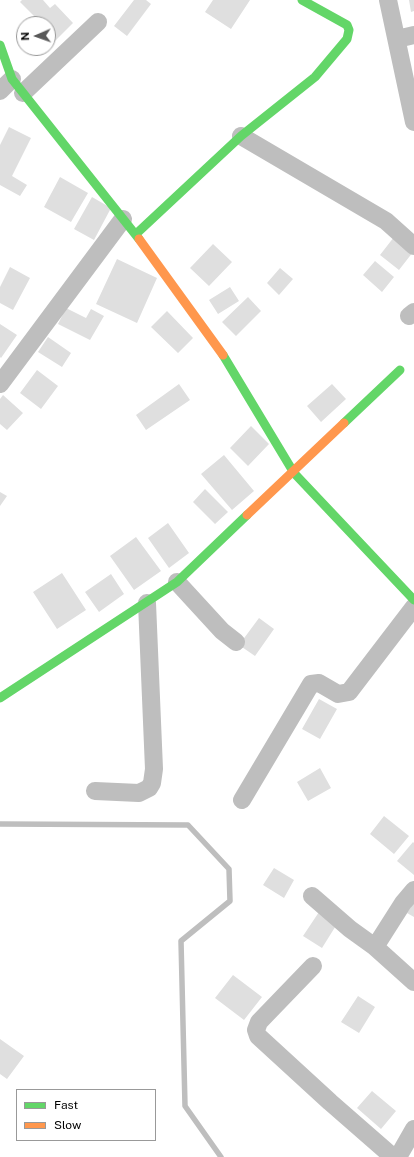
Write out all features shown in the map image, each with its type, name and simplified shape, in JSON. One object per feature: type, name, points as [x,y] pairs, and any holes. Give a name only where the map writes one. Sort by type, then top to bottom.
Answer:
[{"type":"street","points":[[136,234],[241,136],[315,77],[349,35],[346,25],[302,0]]},
{"type":"street","points":[[388,0],[414,122]]},
{"type":"street","points":[[12,88],[98,22]]},
{"type":"street","points":[[397,39],[414,35]]},
{"type":"street","points":[[0,45],[12,88],[136,234],[220,350],[294,473],[414,600]]},
{"type":"street","points":[[241,136],[386,221],[414,246]]},
{"type":"street","points":[[2,376],[124,219]]},
{"type":"street","points":[[0,698],[177,582],[294,473],[400,370]]},
{"type":"street","points":[[177,582],[222,631],[236,642]]},
{"type":"street","points":[[95,791],[139,793],[149,788],[152,783],[154,769],[147,603]]},
{"type":"street","points":[[242,800],[311,684],[319,683],[338,694],[349,692],[414,607]]},
{"type":"street","points":[[375,947],[403,903],[414,890]]},
{"type":"street","points":[[312,896],[350,929],[375,947],[414,982]]},
{"type":"street","points":[[313,966],[259,1022],[256,1030],[258,1036],[324,1097],[393,1157]]},
{"type":"street","points":[[398,1157],[414,1129]]},
{"type":"building","points":[[22,0],[43,0],[50,8],[55,4],[73,23],[56,40],[56,16],[34,16],[20,2]]},
{"type":"building","points":[[134,0],[146,0],[151,4],[127,36],[114,26]]},
{"type":"building","points":[[213,0],[250,0],[231,29],[205,12]]},
{"type":"building","points":[[409,0],[414,0],[414,11],[411,12]]},
{"type":"building","points":[[9,127],[31,138],[12,176],[27,185],[20,196],[0,185],[0,145]]},
{"type":"building","points":[[60,177],[88,193],[71,222],[44,207]]},
{"type":"building","points":[[92,197],[111,208],[94,240],[74,229]]},
{"type":"building","points":[[394,237],[413,252],[399,270],[380,255]]},
{"type":"building","points":[[213,244],[232,262],[209,286],[190,268]]},
{"type":"building","points":[[117,259],[157,278],[137,323],[96,304]]},
{"type":"building","points":[[375,261],[394,277],[382,292],[363,275]]},
{"type":"building","points":[[10,267],[30,278],[13,310],[0,303],[0,287]]},
{"type":"building","points":[[280,268],[293,279],[279,295],[267,283]]},
{"type":"building","points":[[230,287],[239,301],[218,314],[209,300]]},
{"type":"building","points":[[248,297],[261,311],[236,336],[222,322]]},
{"type":"building","points":[[66,308],[86,318],[91,309],[104,316],[90,340],[58,324]]},
{"type":"building","points":[[167,311],[193,338],[178,353],[151,327]]},
{"type":"building","points":[[0,324],[17,335],[1,358],[0,357]]},
{"type":"building","points":[[48,337],[71,353],[62,367],[38,352]]},
{"type":"building","points":[[37,370],[58,386],[41,409],[20,393]]},
{"type":"building","points":[[179,384],[190,400],[146,430],[136,415]]},
{"type":"building","points":[[332,384],[346,399],[321,422],[307,406]]},
{"type":"building","points":[[3,395],[23,413],[7,430],[0,424],[0,399]]},
{"type":"building","points":[[251,426],[269,444],[248,466],[230,448]]},
{"type":"building","points":[[224,455],[254,491],[232,510],[201,474]]},
{"type":"building","points":[[205,489],[228,512],[215,524],[193,502]]},
{"type":"building","points":[[0,492],[7,496],[0,506]]},
{"type":"building","points":[[168,523],[189,553],[169,568],[148,538]]},
{"type":"building","points":[[136,537],[161,571],[134,590],[110,556]]},
{"type":"building","points":[[62,573],[86,610],[57,629],[33,592]]},
{"type":"building","points":[[111,574],[124,594],[99,612],[85,592]]},
{"type":"building","points":[[259,618],[274,629],[255,656],[239,645]]},
{"type":"building","points":[[319,699],[337,709],[320,739],[302,729]]},
{"type":"building","points":[[320,768],[331,788],[308,801],[297,782]]},
{"type":"building","points":[[384,816],[409,836],[394,854],[370,834]]},
{"type":"building","points":[[413,842],[414,843],[414,875],[397,861]]},
{"type":"building","points":[[274,868],[294,880],[284,898],[263,885]]},
{"type":"building","points":[[414,902],[414,917],[407,913]]},
{"type":"building","points":[[319,912],[337,924],[322,948],[303,936]]},
{"type":"building","points":[[233,975],[262,997],[244,1020],[215,998]]},
{"type":"building","points":[[358,996],[375,1007],[359,1033],[341,1022]]},
{"type":"building","points":[[0,1039],[24,1056],[7,1079],[0,1074]]},
{"type":"building","points":[[372,1091],[396,1111],[381,1129],[357,1108]]},
{"type":"waterway","points":[[0,824],[188,825],[229,869],[230,901],[181,941],[185,1106],[221,1157]]},
{"type":"traffic: fast","points":[[136,234],[241,136],[315,77],[347,39],[349,30],[347,25],[302,0]]},
{"type":"traffic: fast","points":[[0,45],[12,79],[139,239]]},
{"type":"traffic: fast","points":[[223,355],[294,473],[414,600]]},
{"type":"traffic: fast","points":[[344,423],[400,370]]},
{"type":"traffic: fast","points":[[0,698],[177,582],[247,515]]},
{"type":"traffic: slow","points":[[139,239],[223,355]]},
{"type":"traffic: slow","points":[[247,515],[344,423]]}]
